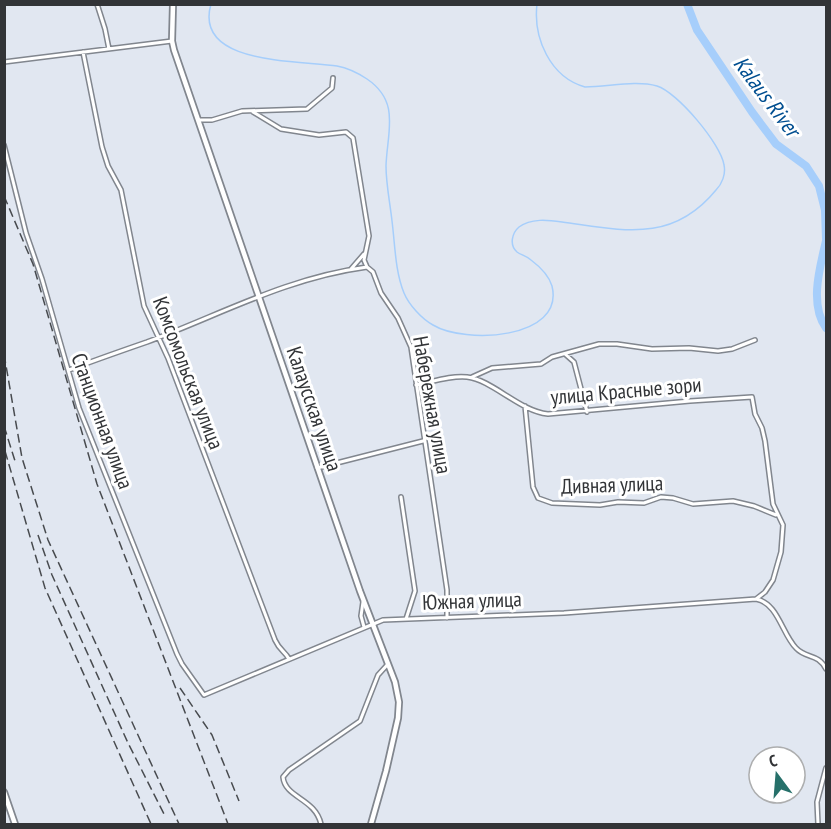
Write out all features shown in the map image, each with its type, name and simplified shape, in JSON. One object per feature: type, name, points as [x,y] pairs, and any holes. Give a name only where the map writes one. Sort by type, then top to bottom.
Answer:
[{"type":"street","points":[[97,4],[109,50]]},
{"type":"street","name":"Калаусская улица","points":[[172,4],[172,41],[317,468],[397,692],[398,718],[371,825]]},
{"type":"street","points":[[4,62],[172,41]]},
{"type":"street","name":"Комсомольская улица","points":[[83,52],[102,147],[108,166],[121,190],[144,306],[168,358],[275,640],[280,650],[290,659]]},
{"type":"street","points":[[199,120],[212,120],[242,111],[307,109],[332,88],[333,78]]},
{"type":"street","name":"Набережная улица","points":[[253,112],[282,129],[324,136],[343,132],[351,136],[369,236],[364,260],[373,272],[381,293],[392,307],[411,346],[423,441],[447,590],[447,618]]},
{"type":"street","name":"Станционная улица","points":[[4,145],[26,233],[42,279],[63,359],[84,422],[177,654],[204,695]]},
{"type":"street","points":[[350,270],[366,252]]},
{"type":"street","points":[[68,370],[101,360],[258,296],[303,281],[368,267]]},
{"type":"street","points":[[416,386],[458,377],[471,378],[492,368],[541,364],[552,357],[604,343],[645,349],[689,348],[718,351],[732,349],[754,340]]},
{"type":"street","points":[[565,354],[574,362],[587,411]]},
{"type":"street","name":"улица Красные зори","points":[[471,378],[535,411],[553,414],[752,397],[754,414],[762,428],[770,467],[773,504],[778,516]]},
{"type":"street","name":"Дивная улица","points":[[525,406],[533,487],[540,499],[600,505],[618,502],[644,503],[661,497],[693,504],[733,501],[754,506],[778,516]]},
{"type":"street","points":[[527,419],[535,411]]},
{"type":"street","points":[[317,468],[423,441]]},
{"type":"street","points":[[401,497],[415,591],[406,619]]},
{"type":"street","points":[[756,599],[770,585],[780,557],[783,525],[778,516]]},
{"type":"street","points":[[756,599],[764,600],[770,606],[795,648],[817,657],[826,669]]},
{"type":"street","name":"Южная улица","points":[[204,695],[383,620],[564,613],[756,599]]},
{"type":"street","points":[[364,600],[361,616],[364,627]]},
{"type":"street","points":[[321,825],[315,810],[287,787],[283,777],[289,770],[360,721],[380,673],[388,664]]},
{"type":"street","points":[[818,825],[817,802],[826,768]]},
{"type":"street","points":[[4,792],[15,825]]},
{"type":"waterway","points":[[211,4],[210,24],[218,39],[233,49],[277,60],[349,69],[378,88],[384,98],[390,118],[386,166],[401,285],[409,302],[425,319],[448,331],[466,335],[509,333],[528,327],[543,318],[552,304],[552,286],[549,279],[537,265],[528,257],[517,252],[513,246],[513,236],[519,227],[529,222],[545,220],[625,230],[664,226],[682,219],[699,207],[718,188],[724,175],[721,156],[707,132],[686,108],[665,90],[649,84],[585,87],[562,75],[553,65],[541,43],[536,17],[537,4]]},
{"type":"waterway","name":"Kalaus River","points":[[687,4],[697,30],[752,112],[776,144],[806,166],[819,186],[825,210],[826,239]]},
{"type":"waterway","name":"Kalaus River","points":[[826,241],[817,285],[818,308],[826,328]]},
{"type":"railway","points":[[4,196],[33,264],[97,484],[228,824]]},
{"type":"railway","points":[[4,354],[22,458],[48,540],[179,824]]},
{"type":"railway","points":[[4,426],[15,461]]},
{"type":"railway","points":[[5,451],[45,588],[151,824]]},
{"type":"railway","points":[[38,535],[52,575],[128,743],[164,814]]},
{"type":"railway","points":[[180,688],[212,735],[239,801]]}]
